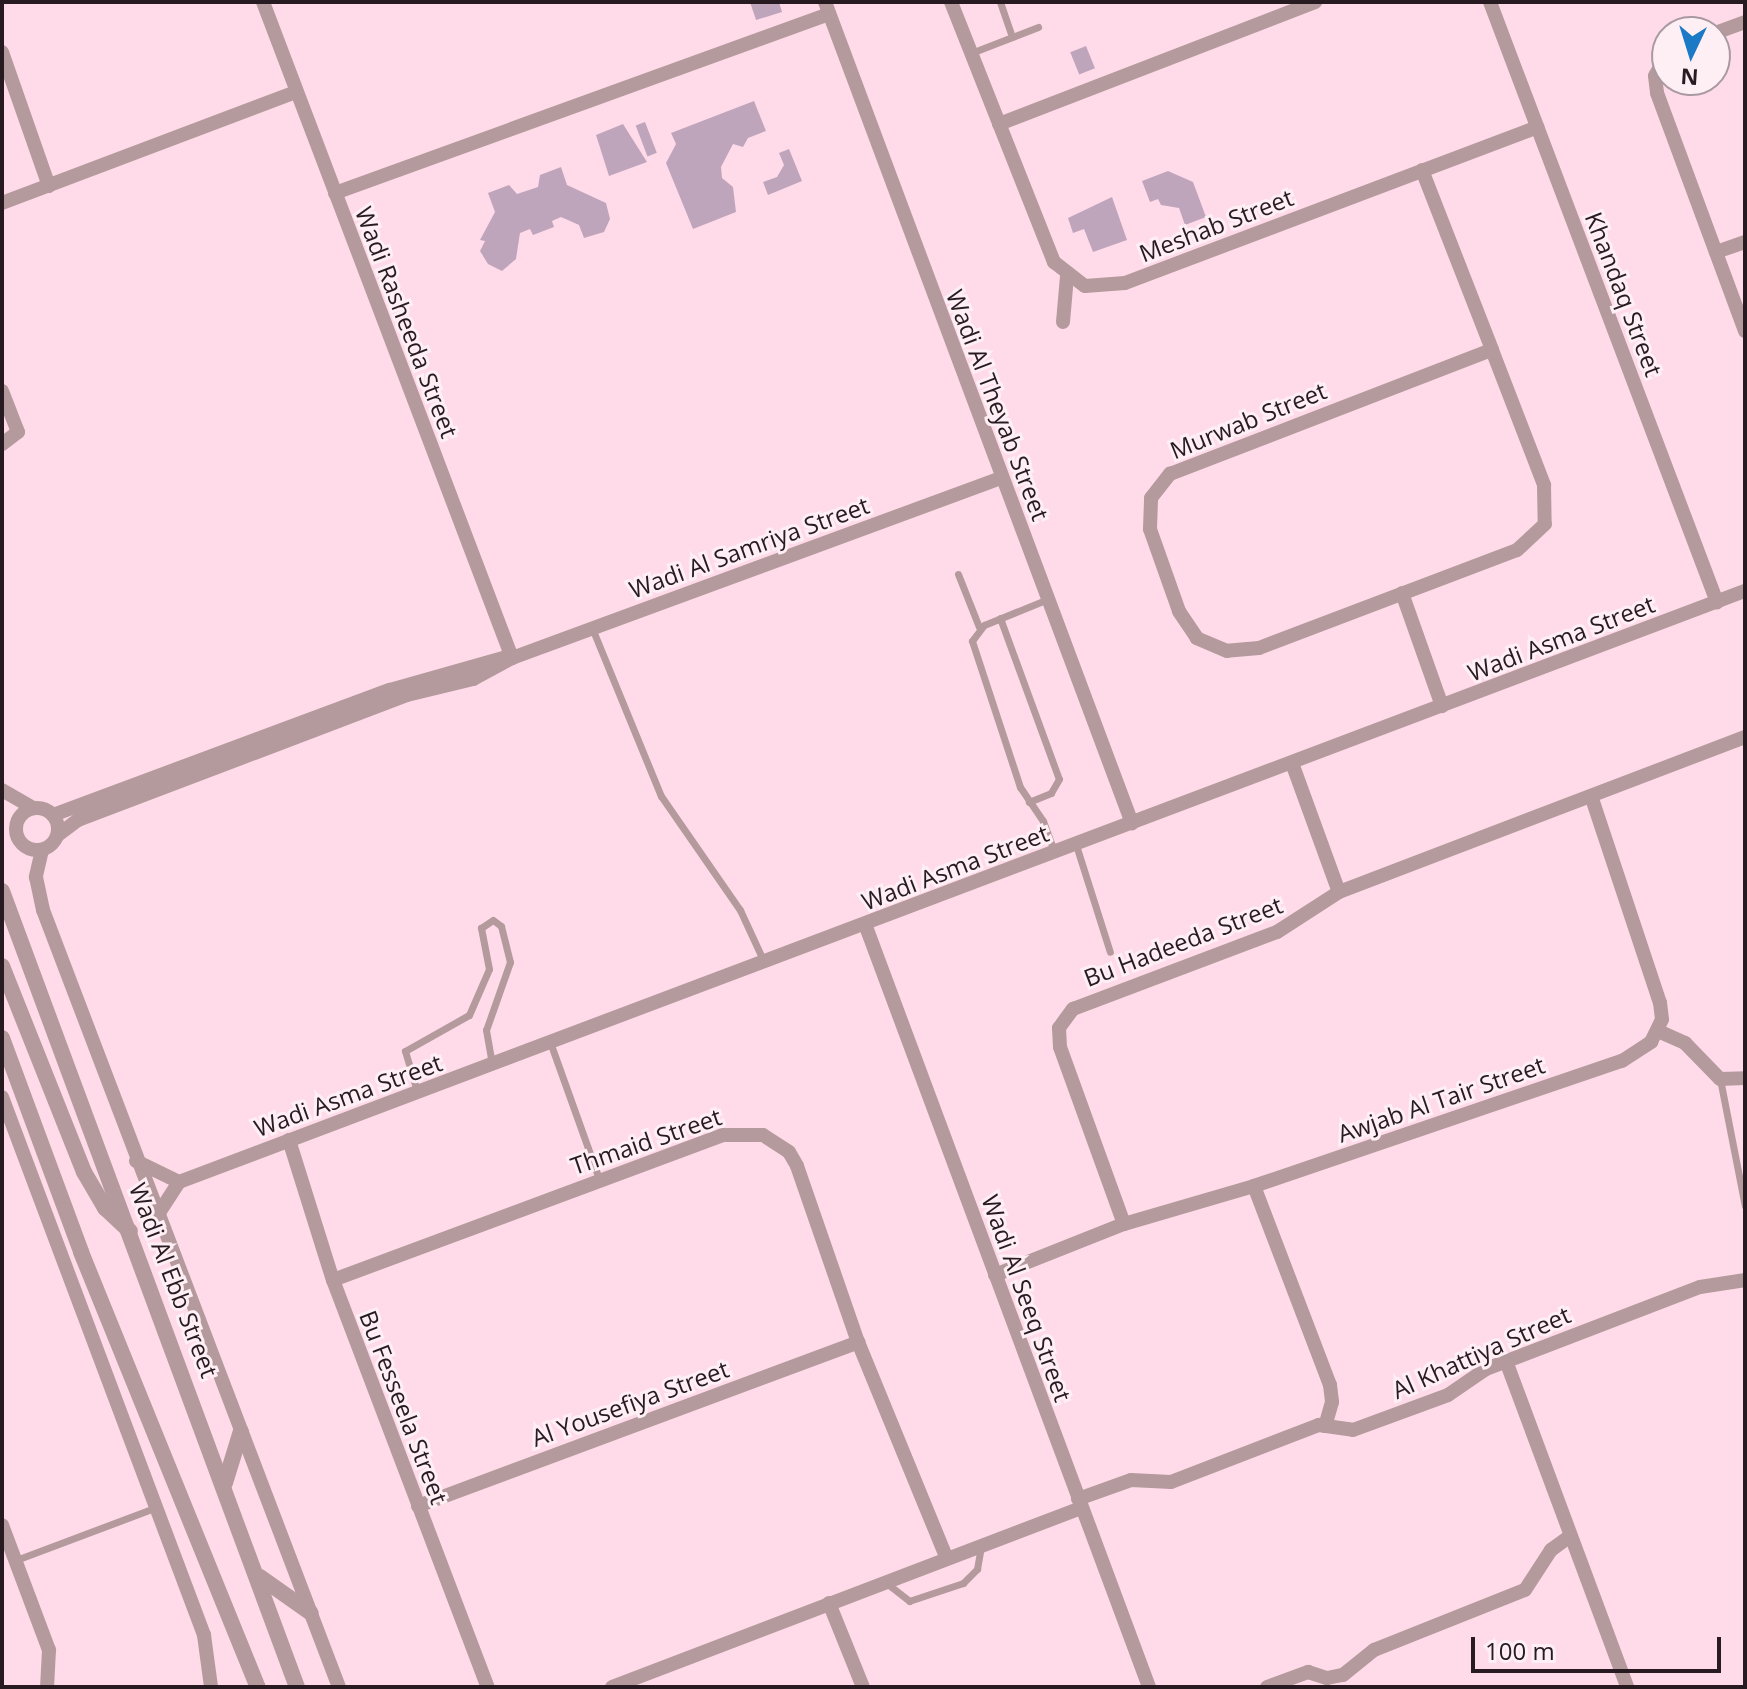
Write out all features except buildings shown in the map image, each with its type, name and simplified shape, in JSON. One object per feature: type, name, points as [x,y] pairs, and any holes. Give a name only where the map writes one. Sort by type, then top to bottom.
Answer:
[{"type":"street","name":"Wadi Rasheeda Street","points":[[263,2],[512,658]]},
{"type":"street","points":[[951,2],[1054,262],[1067,276],[1063,322]]},
{"type":"street","points":[[999,124],[1315,2]]},
{"type":"street","name":"Khandaq Street","points":[[1490,2],[1717,602]]},
{"type":"street","points":[[335,193],[827,8]]},
{"type":"street","name":"Wadi Al Theyab Street","points":[[827,8],[1132,823]]},
{"type":"street","points":[[2,52],[49,186]]},
{"type":"street","points":[[2,203],[296,92]]},
{"type":"street","points":[[1658,96],[1745,331]]},
{"type":"street","name":"Meshab Street","points":[[1067,276],[1106,288],[1125,283],[1538,127]]},
{"type":"street","name":"Murwab Street","points":[[1422,170],[1492,350],[1548,498],[1545,524],[1517,550],[1259,648],[1243,652],[1211,647],[1186,626],[1150,529],[1151,498],[1170,474],[1492,350]]},
{"type":"street","points":[[1716,252],[1745,242]]},
{"type":"street","points":[[2,391],[18,432],[2,444]]},
{"type":"street","name":"Wadi Al Samriya Street","points":[[53,815],[390,690],[512,658],[1001,478]]},
{"type":"street","name":"Wadi Asma Street","points":[[179,1182],[1745,591]]},
{"type":"street","points":[[1402,593],[1442,706]]},
{"type":"street","name":"Wadi Al Samriya Street","points":[[58,835],[78,820],[407,695],[473,679],[512,658]]},
{"type":"street","name":"Bu Hadeeda Street","points":[[1124,1224],[1060,1047],[1062,1020],[1081,1005],[1277,932],[1339,892],[1745,737]]},
{"type":"street","points":[[1292,763],[1339,892]]},
{"type":"street","points":[[2,790],[33,808],[53,815],[58,835],[42,850],[36,877],[39,898],[136,1161],[339,1687]]},
{"type":"street","points":[[1591,796],[1657,990],[1662,1019],[1658,1031],[1685,1043],[1720,1079],[1745,1078]]},
{"type":"street","points":[[33,808],[20,816],[16,830],[22,843],[42,850]]},
{"type":"street","name":"Wadi Al Ebb Street","points":[[2,891],[260,1577],[297,1687]]},
{"type":"street","name":"Wadi Al Seeq Street","points":[[865,924],[1149,1687]]},
{"type":"street","points":[[2,966],[84,1172],[105,1208],[131,1232]]},
{"type":"street","name":"Awjab Al Tair Street","points":[[995,1275],[1124,1224],[1254,1186],[1622,1061],[1651,1042],[1658,1031]]},
{"type":"street","points":[[2,1038],[81,1252],[258,1687]]},
{"type":"street","points":[[2,1097],[204,1635],[211,1687]]},
{"type":"street","name":"Thmaid Street","points":[[333,1280],[599,1179],[733,1133],[755,1133],[777,1142],[797,1166],[858,1342],[946,1557]]},
{"type":"street","name":"Bu Fesseela Street","points":[[289,1140],[333,1280],[488,1687]]},
{"type":"street","points":[[136,1161],[179,1182],[157,1216]]},
{"type":"street","points":[[1254,1186],[1330,1385],[1331,1410],[1325,1426]]},
{"type":"street","name":"Al Khattiya Street","points":[[1080,1504],[1131,1480],[1171,1482],[1325,1426],[1353,1430],[1448,1395],[1506,1361],[1715,1281],[1745,1280]]},
{"type":"street","name":"Al Yousefiya Street","points":[[418,1506],[858,1342]]},
{"type":"street","points":[[1506,1361],[1627,1687]]},
{"type":"street","points":[[225,1483],[241,1431]]},
{"type":"street","points":[[612,1687],[1080,1504]]},
{"type":"street","points":[[2,1525],[49,1650],[47,1687]]},
{"type":"street","points":[[1267,1687],[1308,1672],[1324,1682],[1343,1675],[1374,1650],[1525,1590],[1541,1572],[1551,1550],[1570,1536]]},
{"type":"street","points":[[260,1577],[311,1613]]},
{"type":"street","points":[[829,1603],[863,1687]]},
{"type":"lane","points":[[1000,2],[1012,37]]},
{"type":"lane","points":[[971,53],[1038,27]]},
{"type":"lane","points":[[958,574],[979,627],[973,646],[1029,802],[1043,821],[1054,853]]},
{"type":"lane","points":[[979,627],[1048,599]]},
{"type":"lane","points":[[1000,618],[1059,779],[1051,793],[1029,802]]},
{"type":"lane","points":[[592,627],[661,796],[740,910],[764,962]]},
{"type":"lane","points":[[1076,845],[1110,952]]},
{"type":"lane","points":[[418,1093],[405,1051],[469,1015],[489,969],[481,928],[493,920],[501,926],[510,962],[486,1030],[493,1065]]},
{"type":"lane","points":[[550,1042],[599,1179]]},
{"type":"lane","points":[[1720,1079],[1745,1206]]},
{"type":"lane","points":[[16,1560],[154,1508]]},
{"type":"lane","points":[[884,1580],[909,1601],[948,1588],[974,1575],[981,1544]]}]
